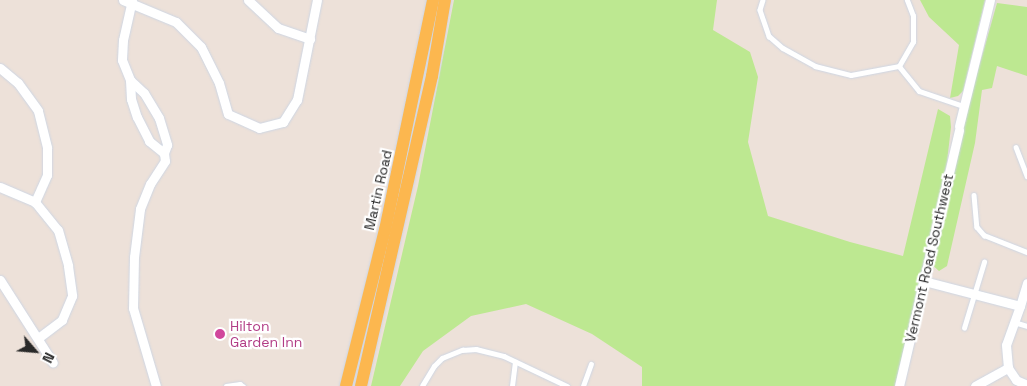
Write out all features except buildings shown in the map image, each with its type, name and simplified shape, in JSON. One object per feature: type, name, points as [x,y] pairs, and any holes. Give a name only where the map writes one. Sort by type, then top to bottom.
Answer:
[{"type":"main road","name":"Martin Road","points":[[346,386],[387,221],[433,0]]},
{"type":"main road","name":"Martin Road","points":[[361,386],[432,76],[445,0]]},
{"type":"street","points":[[248,0],[278,28],[310,39]]},
{"type":"street","points":[[164,153],[149,141],[142,128],[131,99],[130,80],[122,60],[129,1],[176,22],[201,47],[218,83],[228,114],[259,128],[283,122],[297,100],[317,0]]},
{"type":"street","name":"Vermont Road Southwest","points":[[899,386],[990,0]]},
{"type":"street","points":[[0,68],[18,83],[38,111],[47,148],[47,175],[35,202]]},
{"type":"street","points":[[130,80],[144,93],[161,123],[167,145],[164,153],[165,161],[150,184],[140,209],[134,257],[133,308],[156,386]]},
{"type":"street","points":[[0,187],[35,202],[58,230],[68,266],[72,296],[62,320],[38,338]]},
{"type":"street","points":[[0,280],[53,362]]},
{"type":"street","points":[[924,281],[1020,306]]},
{"type":"street","points":[[1027,283],[1006,345],[1008,368],[1016,380],[1027,385]]},
{"type":"street","points":[[975,386],[1008,368]]},
{"type":"lane","points":[[763,0],[760,10],[768,36],[783,48],[814,66],[851,75],[899,66],[913,42],[913,16],[907,0]]},
{"type":"lane","points":[[899,66],[919,91],[964,106]]},
{"type":"lane","points":[[1016,147],[1027,176]]},
{"type":"lane","points":[[974,195],[977,227],[984,235],[1027,252]]},
{"type":"lane","points":[[964,328],[984,262]]},
{"type":"lane","points":[[1014,322],[1027,326]]},
{"type":"lane","points":[[422,386],[434,366],[442,358],[462,350],[486,350],[568,386]]},
{"type":"lane","points":[[512,386],[515,362]]},
{"type":"lane","points":[[584,386],[591,364]]},
{"type":"lane","points":[[226,386],[240,384],[243,386]]},
{"type":"green space","points":[[454,0],[717,0],[713,30],[750,52],[758,77],[748,142],[768,216],[850,242],[903,256],[938,109],[950,116],[951,127],[947,162],[895,386],[642,386],[642,367],[592,334],[526,304],[471,316],[423,351],[400,386],[371,386],[418,186]]},
{"type":"green space","points":[[920,0],[985,0],[963,91],[958,96],[950,98],[959,45],[929,17]]},
{"type":"green space","points":[[997,3],[1027,7],[1027,76],[997,66],[992,88],[982,90],[975,143],[947,266],[939,271],[930,263],[965,116]]},
{"type":"place","name":"Hilton Garden Inn","points":[[220,334]]}]
